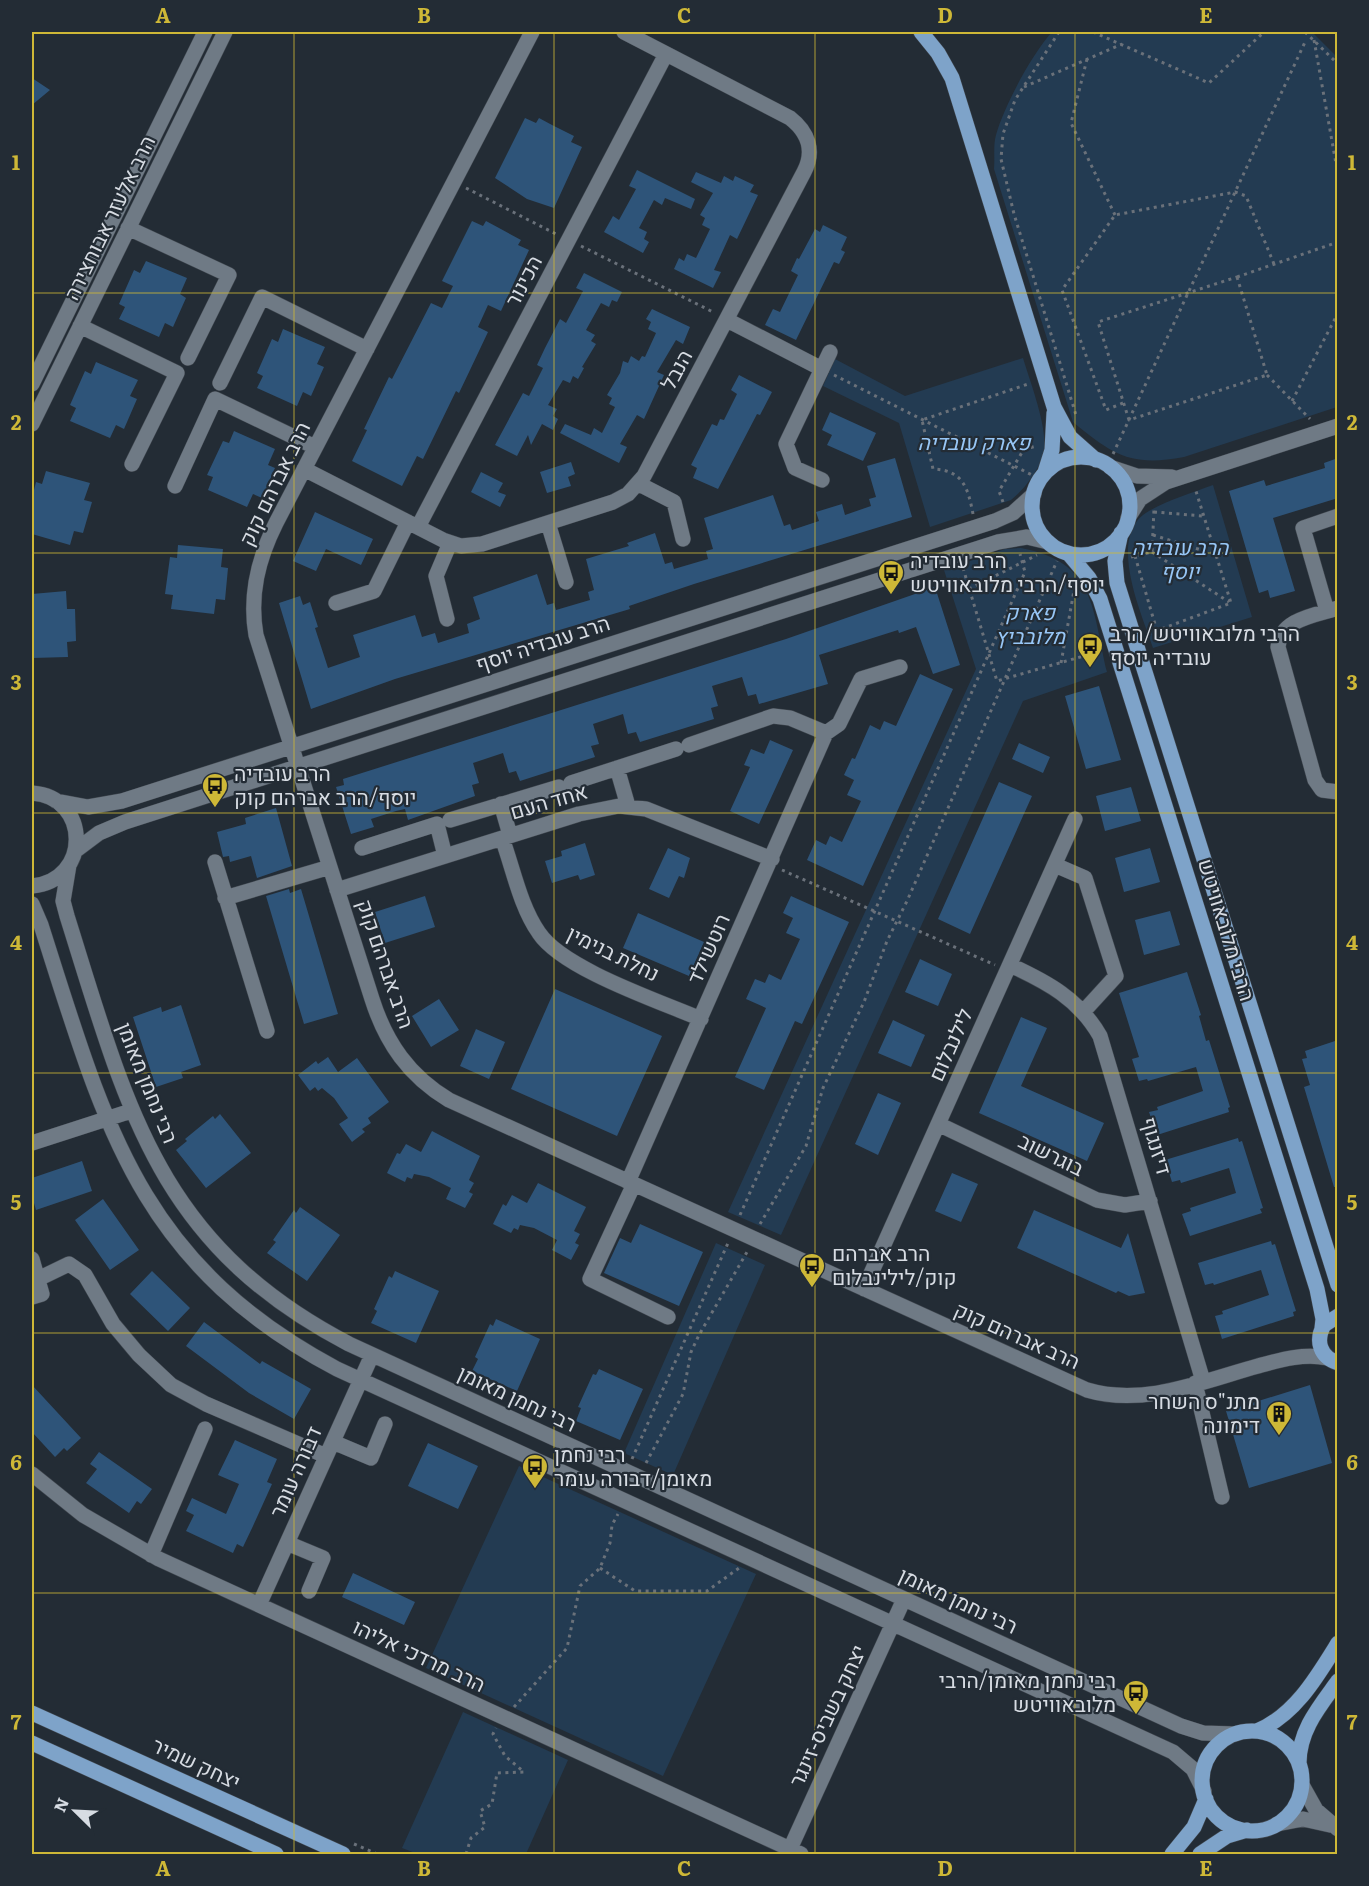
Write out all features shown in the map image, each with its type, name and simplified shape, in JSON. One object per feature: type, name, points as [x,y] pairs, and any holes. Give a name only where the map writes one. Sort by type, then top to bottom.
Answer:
[{"type":"main road","points":[[921,32],[939,53],[952,78],[1054,407],[1070,437],[1104,464],[1126,488],[1129,505],[1128,518],[1121,533],[1111,544],[1098,552],[1084,555],[1062,551],[1034,519],[1034,494],[1043,476],[1053,443],[1054,407]]},
{"type":"main road","points":[[1043,476],[1066,460],[1083,457],[1104,464]]},
{"type":"main road","name":"הרבי מלובאוויטש","points":[[1121,533],[1115,561],[1117,583],[1338,1285]]},
{"type":"main road","name":"הרבי מלובאוויטש","points":[[1062,551],[1098,593],[1317,1289],[1323,1318],[1319,1345],[1334,1363]]},
{"type":"main road","points":[[1321,1331],[1328,1321],[1338,1316]]},
{"type":"main road","points":[[1257,1731],[1290,1710],[1338,1643]]},
{"type":"main road","points":[[1200,1854],[1227,1836],[1277,1824],[1294,1808],[1302,1785],[1299,1763],[1301,1742],[1307,1727],[1338,1681]]},
{"type":"main road","name":"יצחק שמיר","points":[[32,1713],[343,1854]]},
{"type":"main road","points":[[1248,1830],[1225,1822],[1214,1812],[1205,1795],[1203,1776],[1207,1761],[1216,1747],[1235,1734],[1257,1731],[1273,1735],[1286,1744],[1299,1763]]},
{"type":"main road","points":[[32,1743],[276,1854]]},
{"type":"main road","points":[[1172,1854],[1194,1827],[1205,1795]]},
{"type":"street","name":"הרב אלעזר אבוחצירה","points":[[32,384],[205,32]]},
{"type":"street","name":"הרב אלעזר אבוחצירה","points":[[32,424],[225,32]]},
{"type":"street","name":"הרב אברהם קוק","points":[[532,32],[264,548],[253,597],[256,635],[381,1026],[394,1050],[412,1072],[449,1100],[1096,1393],[1141,1396],[1281,1360],[1308,1356],[1334,1363]]},
{"type":"street","name":"הנבל","points":[[304,469],[413,525],[461,546],[482,544],[619,500],[639,484],[810,158],[809,145],[804,132],[790,118],[624,32]]},
{"type":"street","name":"הכינור","points":[[336,603],[374,591],[413,525],[569,240],[666,54]]},
{"type":"street","points":[[128,228],[229,275],[188,358]]},
{"type":"street","points":[[220,383],[262,297],[367,349]]},
{"type":"street","points":[[727,320],[822,369]]},
{"type":"street","points":[[80,326],[177,373],[132,464]]},
{"type":"street","points":[[822,480],[795,468],[786,444],[830,351]]},
{"type":"street","points":[[175,486],[216,399],[315,447]]},
{"type":"street","points":[[1128,518],[1140,499],[1155,488],[1184,475],[1338,426]]},
{"type":"street","points":[[1104,464],[1137,476],[1184,475]]},
{"type":"street","points":[[639,484],[674,502],[683,539]]},
{"type":"street","name":"הרב עובדיה יוסף","points":[[40,794],[88,807],[115,803],[976,528],[1008,515],[1034,494]]},
{"type":"street","points":[[1332,792],[1315,780],[1278,647],[1281,634],[1294,623],[1332,610],[1303,528],[1338,516]]},
{"type":"street","points":[[548,523],[566,582]]},
{"type":"street","name":"הרב עובדיה יוסף","points":[[32,886],[55,879],[88,839],[118,824],[959,554],[1015,538],[1032,537],[1062,551]]},
{"type":"street","points":[[447,619],[436,576],[450,543]]},
{"type":"street","name":"רוטשילד","points":[[668,1317],[590,1280],[826,733],[839,724],[861,680],[900,667]]},
{"type":"street","points":[[450,820],[565,785],[773,716],[790,718],[826,733]]},
{"type":"street","points":[[617,768],[628,806]]},
{"type":"street","name":"רבי נחמן מאומן","points":[[40,794],[72,820],[76,832],[63,901],[131,1111],[150,1152],[176,1195],[210,1239],[240,1271],[293,1313],[372,1355],[1181,1726],[1203,1733],[1235,1734]]},
{"type":"street","name":"נחלת בנימין","points":[[501,804],[506,836],[531,920],[554,950],[577,964],[701,1019]]},
{"type":"street","name":"אחד העם","points":[[337,890],[590,810],[628,806],[664,815],[771,862]]},
{"type":"street","name":"לילנבלום","points":[[864,1289],[1075,819]]},
{"type":"street","points":[[362,848],[437,824],[445,856]]},
{"type":"street","points":[[214,862],[267,1032]]},
{"type":"street","points":[[1055,865],[1085,878],[1116,975],[1084,1011]]},
{"type":"street","points":[[225,898],[330,867]]},
{"type":"street","points":[[32,904],[42,925],[106,1119],[148,1201],[196,1264],[249,1314],[278,1335],[361,1380],[1173,1752],[1193,1769],[1205,1795]]},
{"type":"street","name":"דיזנגוף","points":[[1008,968],[1055,987],[1084,1011],[1106,1052],[1150,1201],[1199,1382],[1222,1497]]},
{"type":"street","points":[[32,1143],[131,1111]]},
{"type":"street","name":"בוגרשוב","points":[[938,1124],[1097,1200],[1125,1205],[1150,1201]]},
{"type":"street","points":[[32,1259],[42,1293],[32,1297]]},
{"type":"street","points":[[38,1279],[69,1264],[85,1275],[113,1323],[139,1355],[171,1385],[206,1404],[329,1449],[371,1458],[385,1424]]},
{"type":"street","name":"הרב אברהם קוק","points":[[1281,1360],[1305,1348],[1321,1331]]},
{"type":"street","name":"דבורה עומר","points":[[259,1605],[372,1355]]},
{"type":"street","points":[[151,1555],[205,1429]]},
{"type":"street","name":"הרב מרדכי אליהו","points":[[32,1474],[83,1515],[151,1555],[796,1852]]},
{"type":"street","points":[[287,1543],[323,1558],[309,1591]]},
{"type":"street","name":"יצחק בשביס-זינגר","points":[[796,1852],[904,1599]]},
{"type":"street","points":[[1302,1785],[1310,1802],[1334,1827]]},
{"type":"street","points":[[1277,1824],[1303,1819],[1334,1827]]},
{"type":"path","points":[[1059,32],[1015,100],[1003,134],[1001,159],[1014,214],[1079,422]]},
{"type":"path","points":[[1093,32],[1209,82],[1264,32]]},
{"type":"path","points":[[1305,32],[1338,64]]},
{"type":"path","points":[[1104,464],[1129,420],[1306,40]]},
{"type":"path","points":[[1314,40],[1338,175]]},
{"type":"path","points":[[1023,88],[1122,44]]},
{"type":"path","points":[[1087,59],[1071,123],[1115,215]]},
{"type":"path","points":[[454,182],[727,320]]},
{"type":"path","points":[[1124,403],[1106,410],[1062,290],[1115,215],[1235,192],[1246,196],[1274,264]]},
{"type":"path","points":[[1129,420],[1098,322],[1338,242]]},
{"type":"path","points":[[1237,277],[1268,375],[1322,431]]},
{"type":"path","points":[[1292,400],[1338,313]]},
{"type":"path","points":[[822,369],[1014,466],[1043,476]]},
{"type":"path","points":[[1129,420],[1268,375]]},
{"type":"path","points":[[922,420],[1044,378]]},
{"type":"path","points":[[922,420],[933,469],[956,474],[965,483],[976,528]]},
{"type":"path","points":[[1008,515],[999,491],[1024,448],[1053,443]]},
{"type":"path","points":[[1184,475],[1203,516],[1231,603]]},
{"type":"path","points":[[1152,552],[1155,488]]},
{"type":"path","points":[[1154,512],[1203,516]]},
{"type":"path","points":[[1153,535],[1214,554]]},
{"type":"path","points":[[632,1475],[734,1230],[1025,572],[1015,538]]},
{"type":"path","points":[[969,589],[1022,562],[1062,551]]},
{"type":"path","points":[[1061,663],[1062,551]]},
{"type":"path","points":[[632,1475],[683,1394],[691,1352],[699,1335],[744,1260],[765,1213],[809,1138],[823,1088],[864,1002],[897,921],[1062,551]]},
{"type":"path","points":[[1115,561],[1152,552],[1231,603]]},
{"type":"path","points":[[959,554],[997,681],[1115,647]]},
{"type":"path","points":[[1135,556],[1157,631]]},
{"type":"path","points":[[1135,640],[1231,603]]},
{"type":"path","points":[[771,862],[875,912],[1008,968]]},
{"type":"path","points":[[465,1854],[471,1838],[485,1827],[480,1811],[492,1804],[497,1773],[524,1772],[505,1756],[493,1734],[504,1718],[567,1648],[580,1586],[600,1568],[610,1543],[612,1525],[625,1501]]},
{"type":"path","points":[[600,1568],[634,1591],[707,1592],[752,1558]]},
{"type":"green space","points":[[1052,32],[1312,32],[1337,57],[1337,407],[1184,457],[1166,460],[1136,459],[1124,456],[1100,443],[1073,422],[994,169],[995,139],[1005,110],[1028,67]]},
{"type":"green space","name":"פארק עובדיה","points":[[1023,358],[1044,434],[1043,455],[1038,467],[1025,486],[1011,500],[930,527],[899,423],[823,386],[835,359],[905,396]]},
{"type":"green space","name":"הרב עובדיה יוסף","points":[[1213,485],[1252,617],[1153,648],[1130,576],[1128,556],[1130,538],[1136,522],[1149,511]]},
{"type":"green space","name":"פארק מלובביץ","points":[[1021,548],[1046,555],[1064,564],[1077,577],[1093,609],[1107,672],[1023,701],[781,1235],[728,1212],[976,669],[944,570],[1005,549]]},
{"type":"green space","points":[[716,1243],[765,1265],[673,1475],[624,1453]]},
{"type":"green space","points":[[519,1466],[756,1574],[663,1776],[426,1668]]},
{"type":"green space","points":[[463,1712],[568,1760],[526,1854],[418,1854],[402,1848]]},
{"type":"building","points":[[32,78],[50,90],[32,105]]},
{"type":"building","points":[[525,118],[536,123],[539,118],[574,136],[571,142],[582,147],[554,208],[527,199],[495,178]]},
{"type":"building","points":[[637,170],[695,199],[691,209],[665,198],[662,205],[654,200],[639,228],[647,232],[644,239],[649,242],[643,253],[604,232],[613,216],[619,220],[636,189],[629,186]]},
{"type":"building","points":[[696,172],[721,183],[724,176],[733,181],[735,176],[754,185],[750,192],[758,195],[737,239],[730,235],[714,270],[721,272],[713,288],[674,269],[679,258],[684,261],[687,254],[696,258],[710,229],[702,225],[705,218],[700,215],[713,193],[691,182]]},
{"type":"building","points":[[472,221],[483,226],[486,221],[521,240],[518,245],[529,250],[501,311],[488,305],[478,327],[488,332],[470,370],[459,393],[456,391],[423,459],[417,456],[402,486],[352,461],[367,430],[364,429],[389,377],[392,379],[431,303],[442,308],[453,286],[442,281]]},
{"type":"building","points":[[823,225],[847,237],[841,250],[845,252],[839,264],[834,262],[796,340],[765,325],[773,309],[780,312],[798,275],[791,271],[797,258],[799,259],[815,229],[820,232]]},
{"type":"building","points":[[146,261],[187,278],[180,294],[186,298],[173,327],[165,323],[159,337],[119,319],[125,307],[119,304],[134,270],[140,273]]},
{"type":"building","points":[[584,273],[622,292],[617,302],[612,300],[609,307],[601,303],[586,330],[595,335],[591,341],[596,344],[582,367],[584,368],[578,379],[573,376],[570,383],[563,380],[548,405],[557,409],[553,416],[558,419],[553,430],[542,424],[531,445],[528,435],[517,456],[495,445],[523,393],[529,396],[543,368],[537,365],[545,348],[560,319],[566,323],[583,291],[576,288]]},
{"type":"building","points":[[652,309],[690,327],[683,344],[676,340],[657,372],[664,375],[644,419],[637,415],[620,444],[627,447],[619,463],[560,433],[565,424],[591,435],[594,428],[602,433],[615,407],[609,404],[612,398],[607,395],[620,373],[623,361],[628,363],[631,356],[639,361],[642,356],[645,357],[656,333],[648,329],[651,322],[646,319]]},
{"type":"building","points":[[283,329],[325,347],[317,364],[324,367],[311,396],[303,392],[297,406],[257,388],[263,376],[257,373],[272,339],[278,342]]},
{"type":"building","points":[[96,362],[138,380],[130,396],[137,399],[124,429],[116,425],[110,438],[70,421],[76,408],[70,405],[85,371],[91,374]]},
{"type":"building","points":[[739,375],[772,392],[760,415],[757,414],[718,489],[693,478],[697,468],[691,465],[712,424],[717,426],[720,419],[724,420],[737,394],[731,390]]},
{"type":"building","points":[[830,412],[876,433],[863,461],[827,445],[832,435],[822,430]]},
{"type":"building","points":[[234,431],[275,449],[268,465],[275,468],[262,498],[253,494],[247,507],[208,490],[213,477],[207,475],[223,441],[229,443]]},
{"type":"building","points":[[895,458],[912,517],[694,584],[629,606],[630,609],[395,679],[311,709],[279,603],[300,596],[303,605],[310,602],[318,627],[315,628],[328,668],[360,657],[353,635],[415,615],[422,637],[435,633],[438,643],[469,633],[467,624],[480,619],[473,597],[537,574],[547,605],[554,603],[556,610],[590,600],[588,592],[594,590],[586,559],[629,546],[627,543],[655,533],[665,564],[672,562],[674,569],[708,559],[706,551],[713,549],[704,518],[773,495],[784,526],[790,524],[792,530],[819,521],[816,512],[842,504],[845,515],[871,506],[869,499],[876,497],[867,466]]},
{"type":"building","points":[[1338,458],[1338,498],[1273,518],[1295,591],[1270,598],[1268,590],[1259,593],[1229,491],[1264,480],[1266,486],[1325,468],[1324,463]]},
{"type":"building","points":[[571,462],[575,474],[568,477],[571,486],[547,493],[540,472]]},
{"type":"building","points":[[46,471],[90,483],[84,500],[92,502],[83,533],[74,531],[70,545],[32,534],[32,498],[36,482],[42,484]]},
{"type":"building","points":[[481,472],[503,483],[498,492],[506,495],[500,507],[471,492]]},
{"type":"building","points":[[315,512],[373,539],[361,565],[326,549],[316,571],[293,561]]},
{"type":"building","points":[[178,545],[223,549],[221,567],[228,568],[225,600],[216,599],[214,614],[171,609],[173,595],[165,594],[170,557],[177,558]]},
{"type":"building","points":[[935,587],[960,665],[933,674],[916,627],[899,633],[898,630],[819,655],[828,684],[759,704],[756,694],[748,696],[742,677],[712,686],[718,706],[711,708],[714,719],[640,742],[636,732],[628,734],[623,714],[593,724],[599,744],[591,746],[595,757],[520,781],[516,771],[509,773],[503,753],[473,763],[479,783],[472,785],[475,796],[408,820],[405,809],[396,811],[371,819],[374,827],[351,834],[336,787],[344,785],[343,779],[786,639]]},
{"type":"building","points":[[66,591],[67,609],[75,609],[76,641],[67,642],[68,657],[32,658],[32,594]]},
{"type":"building","points":[[920,674],[953,689],[863,886],[807,860],[816,840],[826,845],[830,836],[842,842],[861,801],[847,795],[854,780],[844,775],[852,758],[855,759],[870,725],[880,730],[884,721],[896,726]]},
{"type":"building","points":[[1099,686],[1121,760],[1086,769],[1065,696]]},
{"type":"building","points":[[770,740],[793,750],[759,824],[730,811],[750,767],[744,765],[751,749],[764,754]]},
{"type":"building","points":[[1019,743],[1050,757],[1043,773],[1012,759]]},
{"type":"building","points":[[999,782],[1032,796],[970,934],[938,919]]},
{"type":"building","points":[[1131,787],[1141,821],[1105,831],[1096,796]]},
{"type":"building","points":[[276,808],[292,866],[257,878],[251,856],[230,862],[229,856],[223,857],[217,832],[246,824],[245,818]]},
{"type":"building","points":[[585,843],[595,875],[580,880],[578,875],[552,883],[545,861],[562,856],[561,851]]},
{"type":"building","points":[[668,848],[690,858],[684,878],[679,876],[669,898],[649,889]]},
{"type":"building","points":[[1150,848],[1160,882],[1124,892],[1115,858]]},
{"type":"building","points":[[289,889],[290,893],[301,889],[338,1014],[304,1024],[266,896]]},
{"type":"building","points":[[425,896],[435,927],[385,943],[375,912]]},
{"type":"building","points":[[791,896],[849,922],[802,1024],[795,1021],[764,1090],[735,1077],[766,1008],[746,999],[755,979],[765,983],[769,974],[781,980],[800,939],[786,933],[793,918],[783,913]]},
{"type":"building","points":[[1170,911],[1180,945],[1144,955],[1135,920]]},
{"type":"building","points":[[638,913],[704,942],[689,976],[623,948]]},
{"type":"building","points":[[920,959],[952,974],[938,1006],[905,992]]},
{"type":"building","points":[[1187,972],[1201,1015],[1199,1016],[1206,1041],[1209,1040],[1230,1107],[1229,1112],[1157,1135],[1149,1112],[1203,1091],[1196,1067],[1148,1081],[1147,1079],[1139,1081],[1132,1059],[1139,1057],[1119,993]]},
{"type":"building","points":[[555,989],[662,1036],[617,1136],[511,1089]]},
{"type":"building","points":[[439,999],[459,1030],[431,1047],[412,1016]]},
{"type":"building","points":[[181,1005],[201,1065],[181,1072],[183,1078],[156,1087],[133,1017],[161,1007],[162,1012]]},
{"type":"building","points":[[1021,1017],[1047,1028],[1021,1086],[1104,1123],[1087,1161],[979,1113]]},
{"type":"building","points":[[893,1020],[925,1035],[911,1067],[878,1053]]},
{"type":"building","points":[[476,1029],[505,1042],[489,1079],[460,1066]]},
{"type":"building","points":[[1338,1040],[1338,1187],[1334,1187],[1304,1087],[1310,1085],[1302,1059],[1307,1058],[1305,1051]]},
{"type":"building","points":[[328,1057],[338,1072],[357,1058],[389,1102],[368,1118],[371,1123],[362,1129],[365,1132],[352,1142],[339,1124],[348,1118],[334,1098],[322,1088],[318,1091],[315,1087],[310,1091],[298,1075],[316,1061],[318,1064]]},
{"type":"building","points":[[878,1093],[901,1103],[878,1155],[855,1144]]},
{"type":"building","points":[[220,1114],[251,1153],[206,1188],[176,1150],[187,1141],[185,1139],[213,1116],[215,1119]]},
{"type":"building","points":[[432,1131],[480,1156],[469,1180],[474,1183],[469,1192],[473,1194],[465,1208],[446,1199],[451,1188],[429,1177],[414,1174],[412,1179],[407,1177],[405,1182],[387,1173],[397,1153],[400,1154],[406,1144],[421,1152]]},
{"type":"building","points":[[1238,1138],[1239,1142],[1242,1141],[1263,1208],[1260,1209],[1262,1213],[1190,1236],[1182,1214],[1191,1211],[1190,1208],[1236,1193],[1229,1168],[1181,1183],[1180,1180],[1172,1182],[1165,1160]]},
{"type":"building","points":[[82,1161],[92,1191],[36,1210],[32,1196],[32,1178]]},
{"type":"building","points":[[952,1173],[978,1184],[961,1222],[935,1211]]},
{"type":"building","points":[[538,1183],[586,1207],[574,1231],[580,1234],[575,1243],[579,1245],[571,1260],[552,1250],[557,1240],[534,1228],[520,1225],[518,1230],[514,1228],[511,1233],[493,1224],[503,1204],[506,1206],[512,1195],[527,1203]]},
{"type":"building","points":[[103,1199],[139,1250],[110,1270],[75,1220]]},
{"type":"building","points":[[300,1207],[340,1235],[307,1281],[267,1253],[276,1242],[273,1240],[294,1210],[296,1213]]},
{"type":"building","points":[[1034,1210],[1121,1248],[1128,1233],[1145,1293],[1129,1296],[1118,1291],[1116,1293],[1017,1248]]},
{"type":"building","points":[[640,1224],[703,1252],[679,1306],[604,1273],[620,1238],[631,1243]]},
{"type":"building","points":[[1271,1241],[1272,1245],[1275,1244],[1296,1311],[1293,1312],[1294,1316],[1222,1339],[1215,1316],[1223,1314],[1222,1311],[1269,1295],[1261,1270],[1214,1285],[1213,1283],[1205,1285],[1198,1263]]},
{"type":"building","points":[[152,1271],[190,1308],[168,1331],[130,1294]]},
{"type":"building","points":[[395,1271],[439,1291],[416,1343],[371,1323],[377,1311],[374,1309],[389,1276],[392,1278]]},
{"type":"building","points":[[496,1319],[540,1339],[517,1391],[472,1371],[478,1359],[475,1357],[490,1324],[493,1326]]},
{"type":"building","points":[[204,1322],[260,1364],[262,1361],[311,1389],[294,1419],[249,1393],[186,1346]]},
{"type":"building","points":[[599,1369],[643,1389],[620,1440],[576,1421],[581,1408],[578,1407],[593,1374],[596,1375]]},
{"type":"building","points":[[32,1385],[81,1438],[67,1451],[64,1448],[55,1457],[32,1432]]},
{"type":"building","name":"מתנ\"ס השחר דימונה","points":[[1310,1385],[1332,1463],[1249,1488],[1226,1411]]},
{"type":"building","points":[[235,1440],[277,1459],[267,1482],[272,1484],[253,1526],[243,1547],[237,1544],[233,1553],[186,1531],[194,1515],[186,1511],[192,1498],[226,1514],[239,1484],[218,1475]]},
{"type":"building","points":[[428,1443],[478,1466],[458,1509],[408,1486]]},
{"type":"building","points":[[99,1452],[152,1489],[141,1504],[137,1501],[129,1513],[86,1483],[97,1469],[90,1464]]},
{"type":"building","points":[[353,1573],[415,1602],[404,1625],[342,1597]]},
{"type":"place","name":"הרב עובדיה יוסף/הרבי מלובאוויטש","points":[[891,596]]},
{"type":"place","name":"הרבי מלובאוויטש/הרב עובדיה יוסף","points":[[1090,669]]},
{"type":"place","name":"הרב עובדיה יוסף/הרב אברהם קוק","points":[[215,809]]},
{"type":"place","name":"הרב אברהם קוק/לילינבלום","points":[[812,1289]]},
{"type":"place","name":"מתנ\"ס השחר דימונה","points":[[1279,1437]]},
{"type":"place","name":"רבי נחמן מאומן/דבורה עומר","points":[[535,1490]]},
{"type":"place","name":"רבי נחמן מאומן/הרבי מלובאוויטש","points":[[1136,1716]]}]
